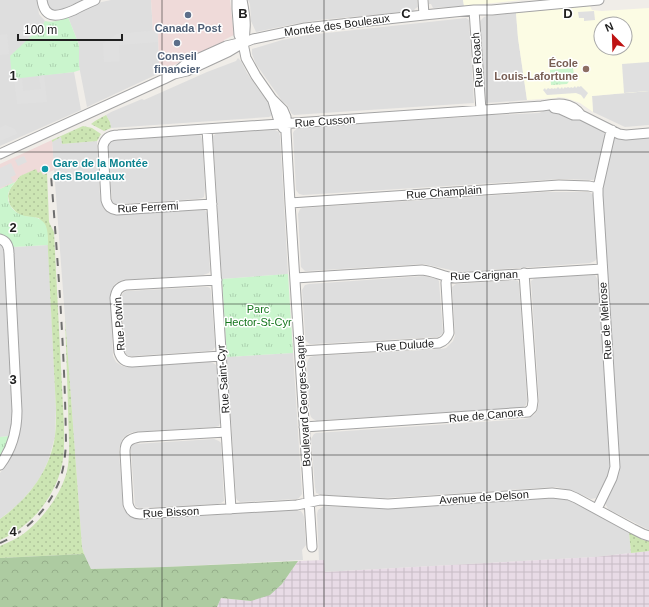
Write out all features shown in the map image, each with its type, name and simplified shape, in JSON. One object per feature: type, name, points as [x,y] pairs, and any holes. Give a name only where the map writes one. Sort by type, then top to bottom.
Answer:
[{"type":"street","points":[[42,0],[46,11],[55,16],[64,14],[95,0]]},
{"type":"street","name":"Boulevard Georges-Gagné","points":[[237,0],[238,35],[243,43],[244,53],[248,63],[272,99],[281,107],[286,117],[285,127],[312,547]]},
{"type":"street","points":[[242,0],[246,32],[243,43]]},
{"type":"street","points":[[423,0],[424,15]]},
{"type":"street","name":"Montée des Bouleaux","points":[[0,154],[174,74],[186,64],[226,46],[243,43],[254,38],[305,28],[474,10],[492,10],[599,0]]},
{"type":"street","name":"Rue Roach","points":[[474,10],[481,110]]},
{"type":"street","name":"Rue Cusson","points":[[107,137],[113,135],[207,129],[285,127],[556,104],[565,104],[577,110],[581,115],[619,134],[626,135],[649,133]]},
{"type":"street","name":"Rue Saint-Cyr","points":[[207,129],[231,509]]},
{"type":"street","name":"Rue de Melrose","points":[[597,509],[612,478],[615,467],[598,195],[598,188],[612,130]]},
{"type":"street","name":"Rue Ferremi","points":[[107,137],[103,146],[106,200],[107,205],[112,209],[117,210],[212,204]]},
{"type":"street","name":"Rue Champlain","points":[[290,203],[559,185],[589,186],[598,188]]},
{"type":"street","points":[[0,239],[5,241],[7,244],[9,254],[17,411],[16,428],[13,440],[0,465]]},
{"type":"street","name":"Rue Carignan","points":[[295,278],[422,270],[455,278],[602,269]]},
{"type":"street","name":"Rue de Canora","points":[[304,427],[528,412],[532,408],[533,401],[524,273]]},
{"type":"street","name":"Rue Dulude","points":[[300,351],[439,343],[444,341],[449,333],[446,283],[447,276]]},
{"type":"street","name":"Rue Potvin","points":[[217,280],[120,287],[117,290],[115,298],[119,352],[125,361],[132,362],[221,356]]},
{"type":"street","name":"Rue Bisson","points":[[226,432],[135,438],[126,444],[125,452],[128,504],[132,512],[135,514],[140,514],[231,509],[299,505],[309,502]]},
{"type":"street","name":"Avenue de Delson","points":[[309,502],[320,500],[388,504],[552,493],[569,495],[649,536]]},
{"type":"shaded area","points":[[0,0],[37,0],[39,14],[45,21],[12,78],[74,72],[81,110],[0,146]]},
{"type":"shaded area","points":[[46,0],[83,0],[55,11],[48,7]]},
{"type":"shaded area","points":[[111,0],[151,0],[153,31],[158,30],[159,62],[163,70],[162,72],[87,107],[79,66],[79,45],[68,17],[97,3]]},
{"type":"shaded area","points":[[151,0],[230,0],[234,35],[224,40],[224,42],[163,70],[159,62],[158,31],[153,31]]},
{"type":"shaded area","points":[[248,0],[417,0],[418,7],[413,11],[319,20],[256,32],[251,21],[250,4]]},
{"type":"shaded area","points":[[429,0],[463,0],[464,6],[433,8],[431,4],[429,4]]},
{"type":"shaded area","points":[[463,0],[522,0],[464,6]]},
{"type":"shaded area","name":"École Louis-Lafortune","points":[[590,6],[592,10],[602,11],[649,8],[649,91],[592,96],[593,112],[580,103],[566,98],[558,97],[527,100],[516,13]]},
{"type":"shaded area","points":[[594,11],[593,20],[584,21],[584,18],[579,18],[578,12]]},
{"type":"shaded area","points":[[516,13],[527,100],[486,103],[480,21],[487,16]]},
{"type":"shaded area","points":[[466,18],[469,20],[474,103],[294,115],[282,101],[256,64],[252,54],[252,49],[282,40],[308,35]]},
{"type":"shaded area","points":[[158,30],[158,42],[119,45],[120,61],[104,62],[103,43],[117,34]]},
{"type":"shaded area","points":[[7,34],[9,54],[0,55],[0,35]]},
{"type":"shaded area","points":[[238,58],[272,109],[273,114],[271,116],[111,128],[110,122],[106,115],[111,112],[142,99],[144,100],[236,61]]},
{"type":"shaded area","points":[[649,62],[649,91],[624,93],[622,64]]},
{"type":"shaded area","points":[[44,75],[47,102],[17,104],[14,80],[22,79],[23,91],[41,89],[39,76]]},
{"type":"shaded area","points":[[575,86],[576,88],[581,86],[588,93],[584,99],[581,95],[576,93],[547,95],[543,90],[545,88],[546,90],[548,88],[556,89],[558,87],[560,89],[562,87],[563,89],[565,87],[573,88]]},
{"type":"shaded area","points":[[649,91],[649,125],[625,127],[593,112],[592,96]]},
{"type":"shaded area","points":[[546,110],[551,110],[583,120],[603,131],[605,135],[596,178],[593,180],[560,179],[303,195],[299,194],[296,190],[293,133],[298,128],[371,123],[378,121],[384,122],[468,117],[475,114],[495,115],[539,113]]},
{"type":"shaded area","points":[[5,125],[15,129],[17,134],[0,141],[0,128]]},
{"type":"shaded area","points":[[275,130],[279,132],[280,136],[288,274],[222,279],[213,136],[217,133]]},
{"type":"shaded area","points":[[197,134],[201,136],[202,139],[205,189],[204,197],[197,199],[119,204],[115,204],[113,202],[108,146],[111,141]]},
{"type":"shaded area","points":[[61,137],[62,144],[97,141],[100,196],[105,210],[111,214],[116,215],[202,210],[205,210],[207,213],[209,273],[203,275],[122,280],[116,283],[112,288],[110,295],[113,356],[116,362],[122,366],[131,367],[210,362],[216,365],[217,369],[219,426],[133,432],[123,438],[119,451],[123,508],[129,515],[134,518],[141,519],[301,511],[304,517],[306,545],[302,550],[303,560],[91,569],[82,547],[52,142]]},
{"type":"shaded area","points":[[649,137],[649,530],[608,509],[605,503],[620,468],[602,193],[614,139]]},
{"type":"shaded area","points":[[52,140],[54,170],[43,175],[38,173],[36,170],[20,176],[15,182],[0,189],[0,164]]},
{"type":"shaded area","points":[[24,156],[27,162],[18,166],[15,160]]},
{"type":"shaded area","points":[[11,163],[16,175],[11,177],[13,182],[0,188],[0,168]]},
{"type":"shaded area","points":[[544,192],[589,192],[593,195],[597,258],[595,261],[590,263],[459,272],[424,264],[307,271],[301,267],[298,214],[302,208]]},
{"type":"shaded area","points":[[0,244],[5,249],[13,415],[10,436],[0,437]]},
{"type":"shaded area","points":[[48,245],[56,409],[55,436],[48,461],[35,485],[19,504],[0,519],[0,473],[16,447],[22,416],[13,247]]},
{"type":"shaded area","points":[[595,275],[598,280],[611,465],[610,471],[596,498],[591,499],[574,491],[556,487],[385,498],[326,495],[316,493],[311,439],[316,433],[525,419],[534,415],[537,411],[539,401],[531,281],[535,278]]},
{"type":"shaded area","points":[[424,276],[437,279],[439,281],[443,333],[438,337],[314,344],[310,344],[305,339],[302,290],[305,285]]},
{"type":"shaded area","points":[[518,281],[519,284],[527,400],[526,405],[518,408],[317,421],[311,417],[307,363],[310,357],[446,348],[453,341],[455,335],[452,287],[456,284]]},
{"type":"shaded area","points":[[208,287],[211,291],[215,345],[213,350],[133,356],[126,354],[121,297],[123,293],[126,291]]},
{"type":"shaded area","points":[[293,353],[302,494],[297,499],[240,502],[236,498],[227,357]]},
{"type":"shaded area","points":[[214,439],[221,443],[224,501],[217,504],[139,508],[135,506],[131,452],[132,445]]},
{"type":"shaded area","points":[[552,498],[570,501],[629,532],[631,553],[595,557],[324,572],[324,560],[319,560],[317,514],[318,510],[324,506],[392,509]]},
{"type":"shaded area","points":[[649,551],[649,607],[217,607],[221,598],[251,601],[282,584],[298,561],[324,560],[325,572],[595,557]]},
{"type":"green space","points":[[68,17],[79,45],[80,70],[12,79],[10,56],[42,26],[45,21],[60,20]]},
{"type":"green space","points":[[573,68],[574,75],[567,84],[551,85],[550,70]]},
{"type":"green space","points":[[106,115],[110,122],[111,128],[104,131],[91,124],[95,121]]},
{"type":"green space","points":[[83,126],[92,128],[101,134],[97,141],[62,144],[61,137],[52,142],[52,140]]},
{"type":"green space","points":[[36,169],[38,173],[41,171],[43,175],[47,173],[49,222],[54,232],[64,426],[64,453],[57,480],[46,502],[21,528],[0,540],[0,519],[20,503],[36,483],[48,461],[55,433],[56,409],[47,231],[39,218],[22,216],[16,212],[10,205],[8,196],[10,189],[20,176]]},
{"type":"green space","points":[[15,182],[8,194],[10,205],[19,214],[43,221],[47,229],[48,245],[13,247],[11,242],[5,236],[0,234],[0,189]]},
{"type":"green space","name":"Parc Hector-St-Cyr","points":[[288,274],[293,353],[227,357],[222,279]]},
{"type":"green space","points":[[65,317],[82,547],[84,554],[0,558],[0,546],[14,540],[34,525],[52,504],[61,488],[67,471],[69,439]]},
{"type":"green space","points":[[10,436],[0,458],[0,437]]},
{"type":"green space","points":[[629,532],[643,540],[649,541],[649,551],[631,553]]},
{"type":"green space","points":[[84,554],[91,569],[298,561],[282,584],[270,595],[251,601],[221,598],[217,607],[0,607],[0,558]]},
{"type":"railway","points":[[0,543],[20,532],[37,517],[56,489],[64,462],[66,445],[63,344],[51,175]]},
{"type":"place","name":"Canada Post","points":[[188,15]]},
{"type":"place","name":"Conseil financier","points":[[177,43]]},
{"type":"place","name":"École Louis-Lafortune","points":[[586,69]]},
{"type":"place","name":"Gare de la Montée des Bouleaux","points":[[45,169]]}]
